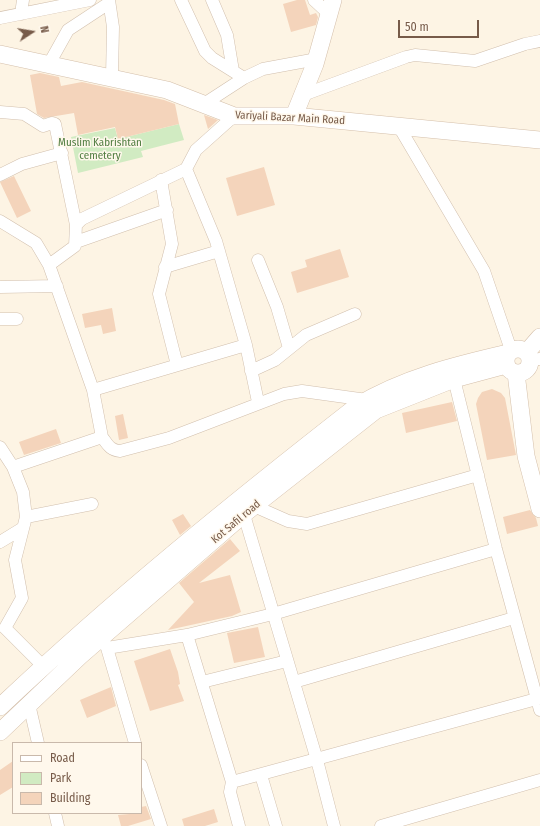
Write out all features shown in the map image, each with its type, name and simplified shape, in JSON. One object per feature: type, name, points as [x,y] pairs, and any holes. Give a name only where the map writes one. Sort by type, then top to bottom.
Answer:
[{"type":"main road","points":[[294,116],[317,59],[331,6]]},
{"type":"main road","name":"Variyali Bazar Main Road","points":[[0,55],[112,77],[167,90],[234,116],[294,116],[540,140]]},
{"type":"main road","points":[[540,337],[524,359],[526,456],[540,509]]},
{"type":"main road","name":"Kot Safil road","points":[[245,506],[376,410],[454,379],[524,359]]},
{"type":"main road","name":"Kot Safil road","points":[[0,732],[101,636],[357,406],[450,366],[524,359]]},
{"type":"main road","name":"Kot Safil road","points":[[0,707],[43,666],[101,636]]},
{"type":"street","points":[[21,14],[23,0]]},
{"type":"street","points":[[0,18],[90,0]]},
{"type":"street","points":[[181,0],[205,51],[212,58],[244,78]]},
{"type":"street","points":[[212,0],[227,35],[233,71]]},
{"type":"street","points":[[314,0],[331,6]]},
{"type":"street","points":[[49,64],[68,30],[109,1],[113,27],[112,77]]},
{"type":"street","points":[[303,95],[406,57],[415,55],[474,61],[525,44],[540,41]]},
{"type":"street","points":[[204,104],[244,78],[271,67],[317,59]]},
{"type":"street","points":[[0,112],[24,114],[43,126],[54,123],[62,153],[76,225],[76,242],[72,248],[49,265]]},
{"type":"street","points":[[76,225],[82,219],[186,169],[196,150],[234,116]]},
{"type":"street","points":[[398,126],[484,271],[524,359]]},
{"type":"street","points":[[0,175],[22,164],[62,153]]},
{"type":"street","points":[[186,169],[219,251],[246,345],[258,402]]},
{"type":"street","points":[[161,180],[172,244],[159,288],[159,299],[177,365]]},
{"type":"street","points":[[76,242],[167,210]]},
{"type":"street","points":[[0,221],[36,243],[49,265],[93,390],[102,437],[114,451],[120,451],[169,438],[258,402],[284,394],[302,391],[368,400]]},
{"type":"street","points":[[165,267],[219,251]]},
{"type":"street","points":[[258,260],[281,320],[289,348]]},
{"type":"street","points":[[0,287],[57,286]]},
{"type":"street","points":[[251,371],[275,360],[306,335],[355,314]]},
{"type":"street","points":[[0,319],[17,319]]},
{"type":"street","points":[[93,390],[246,345]]},
{"type":"street","points":[[232,782],[539,703],[514,618],[454,379]]},
{"type":"street","points":[[13,467],[102,437]]},
{"type":"street","points":[[0,447],[13,467],[23,492],[25,523],[15,560],[22,598],[2,630],[43,666]]},
{"type":"street","points":[[245,506],[288,521],[307,524],[478,475]]},
{"type":"street","points":[[0,542],[25,523],[92,504]]},
{"type":"street","points":[[245,506],[273,614],[317,760],[334,826]]},
{"type":"street","points":[[135,742],[101,636],[187,635],[273,614],[496,549]]},
{"type":"street","points":[[294,682],[514,618]]},
{"type":"street","points":[[187,635],[232,782],[230,792],[240,826]]},
{"type":"street","points":[[202,682],[287,661]]},
{"type":"street","points":[[29,704],[38,742]]},
{"type":"street","points":[[142,768],[161,826]]},
{"type":"street","points":[[261,775],[276,826]]},
{"type":"street","points":[[380,826],[540,780]]},
{"type":"street","points":[[55,814],[58,826]]},
{"type":"green space","name":"Muslim Kabrishtan cemetery","points":[[179,124],[184,140],[141,151],[143,157],[78,173],[71,137],[115,128],[118,139]]},
{"type":"building","points":[[297,0],[305,0],[310,15],[316,13],[318,17],[316,25],[291,32],[283,4]]},
{"type":"building","points":[[40,73],[59,77],[61,86],[82,82],[164,100],[175,104],[179,124],[118,139],[115,127],[78,135],[74,113],[44,118],[37,114],[30,75]]},
{"type":"building","points":[[204,115],[218,120],[208,129]]},
{"type":"building","points":[[264,167],[275,205],[237,216],[226,178]]},
{"type":"building","points":[[14,176],[31,211],[17,218],[0,182]]},
{"type":"building","points":[[340,249],[349,277],[297,293],[291,272],[307,267],[305,260]]},
{"type":"building","points":[[112,308],[116,331],[103,334],[101,325],[85,328],[82,314]]},
{"type":"building","points":[[492,389],[501,393],[505,398],[516,455],[487,460],[476,404],[482,392]]},
{"type":"building","points":[[452,402],[457,421],[406,433],[402,413]]},
{"type":"building","points":[[123,414],[128,438],[119,440],[115,416]]},
{"type":"building","points":[[56,429],[61,443],[24,455],[19,442]]},
{"type":"building","points":[[530,510],[536,518],[538,526],[507,534],[503,517]]},
{"type":"building","points":[[183,514],[191,526],[180,535],[172,520]]},
{"type":"building","points":[[230,539],[240,551],[199,583],[230,575],[241,612],[232,616],[168,630],[194,602],[179,583]]},
{"type":"building","points":[[258,627],[265,657],[234,663],[227,633]]},
{"type":"building","points":[[170,649],[178,672],[180,684],[178,685],[184,701],[150,711],[134,661]]},
{"type":"building","points":[[111,687],[116,706],[87,718],[80,700]]},
{"type":"building","points":[[12,762],[12,788],[0,795],[0,770]]},
{"type":"building","points":[[146,806],[151,819],[128,826],[121,826],[118,815],[142,814],[142,807]]},
{"type":"building","points":[[214,809],[218,822],[205,826],[184,826],[182,819]]}]
